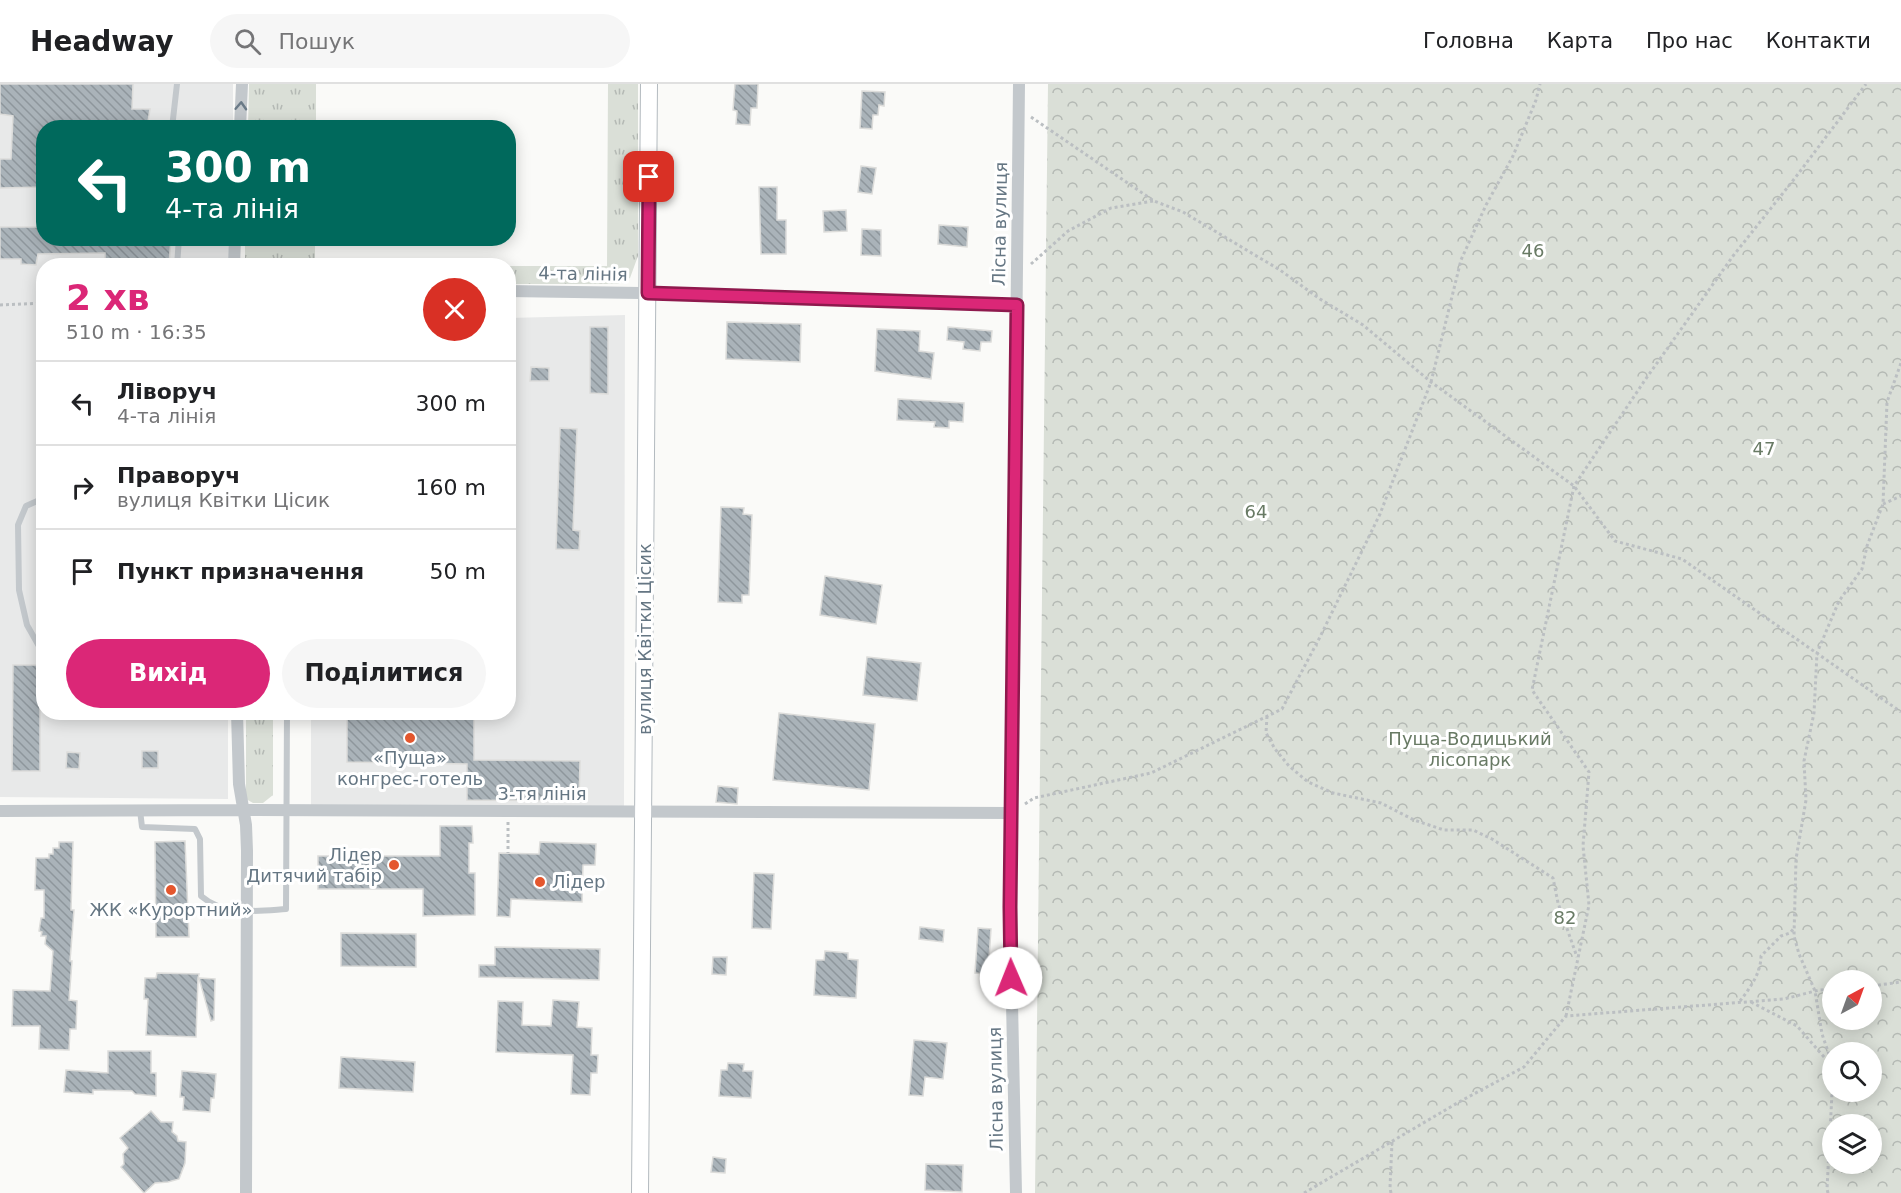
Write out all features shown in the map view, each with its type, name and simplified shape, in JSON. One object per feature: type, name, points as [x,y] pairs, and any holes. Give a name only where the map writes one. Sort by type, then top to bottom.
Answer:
[{"type":"street","points":[[240,120],[242,84]]},
{"type":"street","name":"вулиця Квітки Цісик","points":[[640,1193],[649,84]]},
{"type":"street","name":"Лісна вулиця","points":[[1016,1193],[1010,907],[1019,84]]},
{"type":"street","name":"4-та лінія","points":[[516,291],[1017,305]]},
{"type":"street","points":[[237,720],[239,784],[246,825],[246,1193]]},
{"type":"street","name":"3-тя лінія","points":[[0,811],[1011,813]]},
{"type":"lane","points":[[173,120],[177,84]]},
{"type":"lane","points":[[36,502],[26,506],[18,525],[19,590],[27,625],[36,641]]},
{"type":"lane","points":[[140,810],[142,827],[195,829],[200,839],[201,896],[211,904],[247,912],[286,909],[287,720]]},
{"type":"path","points":[[1011,813],[1034,798],[1151,773],[1282,709],[1380,514],[1431,382],[1461,260],[1486,205],[1513,156],[1536,100],[1540,84]]},
{"type":"path","points":[[1304,1193],[1459,1102],[1524,1067],[1566,1016],[1589,905],[1583,846],[1589,772],[1532,690],[1574,486],[1732,256],[1866,84]]},
{"type":"path","points":[[1020,109],[1154,201],[1183,212],[1280,270],[1363,326],[1431,382],[1574,486],[1615,541],[1682,559],[1901,712]]},
{"type":"path","points":[[1017,276],[1068,231],[1111,208],[1154,201]]},
{"type":"path","points":[[0,305],[36,303]]},
{"type":"path","points":[[1825,1042],[1815,991],[1794,936],[1796,859],[1806,800],[1804,761],[1814,713],[1817,653],[1839,601],[1862,569],[1867,546],[1883,504],[1887,402],[1901,363]]},
{"type":"path","points":[[1883,504],[1901,496]]},
{"type":"path","points":[[1267,716],[1266,733],[1275,749],[1289,766],[1308,782],[1333,793],[1381,803],[1414,820],[1444,830],[1473,830],[1492,839],[1553,878],[1558,903],[1578,959]]},
{"type":"path","points":[[508,812],[508,853]]},
{"type":"path","points":[[1740,1001],[1754,981],[1761,965],[1761,956],[1781,936],[1790,933],[1795,927]]},
{"type":"path","points":[[1882,985],[1901,982]]},
{"type":"path","points":[[1566,1016],[1784,999],[1822,991]]},
{"type":"path","points":[[1749,1001],[1797,1026],[1822,1054]]},
{"type":"path","points":[[1828,1193],[1827,1153],[1831,1102]]},
{"type":"path","points":[[1391,1193],[1392,1142]]},
{"type":"shaded area","points":[[0,84],[233,84],[233,120],[36,120],[36,246],[232,246],[232,258],[36,258],[36,720],[228,720],[228,799],[0,797]]},
{"type":"shaded area","points":[[625,315],[624,806],[311,805],[311,720],[516,720],[516,318]]},
{"type":"green space","points":[[249,84],[316,84],[316,120],[248,120]]},
{"type":"green space","points":[[608,84],[638,84],[638,256],[630,278],[618,284],[516,284],[516,266],[607,266]]},
{"type":"green space","name":"Пуща-Водицький лісопарк","points":[[1048,84],[1901,84],[1901,1193],[1035,1193]]},
{"type":"green space","points":[[245,246],[315,246],[315,258],[245,258]]},
{"type":"green space","points":[[246,720],[273,720],[273,795],[263,803],[253,803],[246,799]]},
{"type":"building","points":[[0,84],[133,84],[132,109],[150,109],[148,120],[36,120],[36,187],[0,188],[0,159],[11,159],[13,116],[0,114]]},
{"type":"building","points":[[735,84],[758,84],[757,108],[751,108],[750,125],[736,124],[737,111],[733,110]]},
{"type":"building","points":[[862,91],[885,92],[884,106],[879,105],[878,115],[873,115],[872,129],[860,128]]},
{"type":"building","points":[[861,166],[876,168],[872,194],[858,192]]},
{"type":"building","points":[[759,187],[777,187],[777,220],[786,220],[786,254],[761,254]]},
{"type":"building","points":[[846,210],[847,231],[824,232],[823,211]]},
{"type":"building","points":[[939,225],[968,227],[967,247],[938,244]]},
{"type":"building","points":[[0,227],[36,227],[36,246],[170,246],[170,258],[105,258],[105,253],[38,254],[36,265],[21,264],[21,259],[0,259]]},
{"type":"building","points":[[862,229],[881,230],[881,256],[861,255]]},
{"type":"building","points":[[727,322],[801,324],[800,362],[726,359]]},
{"type":"building","points":[[590,327],[608,327],[608,394],[590,393]]},
{"type":"building","points":[[948,327],[992,331],[991,342],[981,342],[980,351],[963,349],[964,342],[947,340]]},
{"type":"building","points":[[877,329],[920,331],[919,351],[934,353],[931,379],[875,371]]},
{"type":"building","points":[[531,367],[549,368],[549,381],[530,381]]},
{"type":"building","points":[[898,399],[964,403],[963,422],[949,421],[949,428],[934,427],[935,422],[897,420]]},
{"type":"building","points":[[560,428],[577,429],[573,530],[580,531],[579,550],[556,549]]},
{"type":"building","points":[[721,507],[744,508],[743,514],[752,515],[749,595],[742,595],[742,603],[718,602]]},
{"type":"building","points":[[825,576],[882,585],[876,624],[820,615]]},
{"type":"building","points":[[867,657],[921,663],[917,701],[863,695]]},
{"type":"building","points":[[13,665],[36,665],[36,720],[40,720],[40,771],[12,771]]},
{"type":"building","points":[[779,713],[875,724],[869,790],[773,780]]},
{"type":"building","name":"«Пуща» конгрес-готель","points":[[347,720],[474,720],[474,760],[580,761],[579,801],[467,800],[467,764],[347,762]]},
{"type":"building","points":[[142,751],[158,751],[158,768],[142,768]]},
{"type":"building","points":[[67,752],[80,753],[79,769],[66,768]]},
{"type":"building","points":[[718,786],[738,788],[737,804],[716,802]]},
{"type":"building","name":"Лідер Дитячий табір","points":[[440,826],[472,826],[473,843],[469,843],[469,873],[475,873],[475,915],[423,916],[423,889],[318,889],[318,856],[440,856]]},
{"type":"building","name":"ЖК «Курортний»","points":[[185,841],[189,937],[156,937],[155,842]]},
{"type":"building","points":[[59,842],[73,842],[71,910],[74,910],[69,1000],[77,1001],[76,1029],[70,1029],[69,1050],[39,1049],[40,1026],[12,1026],[13,990],[50,991],[53,951],[45,944],[46,936],[41,936],[42,932],[39,931],[41,918],[44,918],[44,890],[35,890],[36,858],[49,858],[49,854],[53,854],[53,848],[59,848]]},
{"type":"building","name":"Лідер","points":[[540,842],[596,844],[595,865],[583,865],[582,902],[511,899],[510,917],[497,916],[499,853],[539,854]]},
{"type":"building","points":[[754,873],[774,874],[771,929],[752,928]]},
{"type":"building","points":[[920,927],[944,930],[943,942],[919,939]]},
{"type":"building","points":[[978,928],[991,929],[988,974],[975,973]]},
{"type":"building","points":[[341,933],[416,934],[416,967],[341,966]]},
{"type":"building","points":[[495,947],[600,949],[599,980],[479,977],[479,965],[495,965]]},
{"type":"building","points":[[825,951],[848,953],[848,959],[858,960],[856,998],[814,995],[816,960],[824,960]]},
{"type":"building","points":[[713,957],[727,957],[726,975],[712,974]]},
{"type":"building","points":[[157,973],[199,974],[196,1037],[146,1035],[148,999],[144,999],[145,978],[156,978]]},
{"type":"building","points":[[199,978],[215,979],[214,1020],[211,1021]]},
{"type":"building","points":[[553,1000],[579,1002],[577,1027],[592,1028],[591,1055],[598,1055],[597,1073],[591,1073],[590,1095],[571,1094],[573,1055],[496,1052],[498,1001],[523,1002],[522,1025],[551,1026]]},
{"type":"building","points":[[914,1040],[947,1043],[943,1079],[925,1077],[923,1096],[909,1095]]},
{"type":"building","points":[[108,1051],[151,1051],[151,1073],[156,1073],[156,1096],[135,1094],[132,1091],[93,1090],[93,1094],[64,1092],[66,1070],[108,1073]]},
{"type":"building","points":[[341,1057],[415,1062],[413,1092],[339,1088]]},
{"type":"building","points":[[728,1063],[744,1064],[743,1071],[753,1071],[751,1098],[719,1096],[721,1070],[727,1070]]},
{"type":"building","points":[[182,1071],[216,1074],[210,1112],[183,1110],[184,1097],[180,1097]]},
{"type":"building","points":[[151,1111],[161,1122],[173,1122],[172,1132],[177,1136],[178,1141],[186,1142],[185,1163],[179,1179],[155,1183],[144,1193],[121,1167],[124,1164],[123,1154],[128,1148],[120,1138]]},
{"type":"building","points":[[713,1157],[726,1159],[725,1173],[711,1172]]},
{"type":"building","points":[[926,1164],[963,1165],[962,1192],[925,1190]]},
{"type":"place","name":"«Пуща» конгрес-готель","points":[[410,738]]},
{"type":"place","name":"Лідер Дитячий табір","points":[[394,865]]},
{"type":"place","name":"Лідер","points":[[540,882]]},
{"type":"place","name":"ЖК «Курортний»","points":[[171,890]]},
{"type":"route","points":[[649,177],[648,293],[1017,305],[1011,978]]},
{"type":"park label","name":"46","points":[[1533,251]]},
{"type":"park label","name":"47","points":[[1764,449]]},
{"type":"park label","name":"64","points":[[1256,512]]},
{"type":"park label","name":"82","points":[[1565,918]]}]
